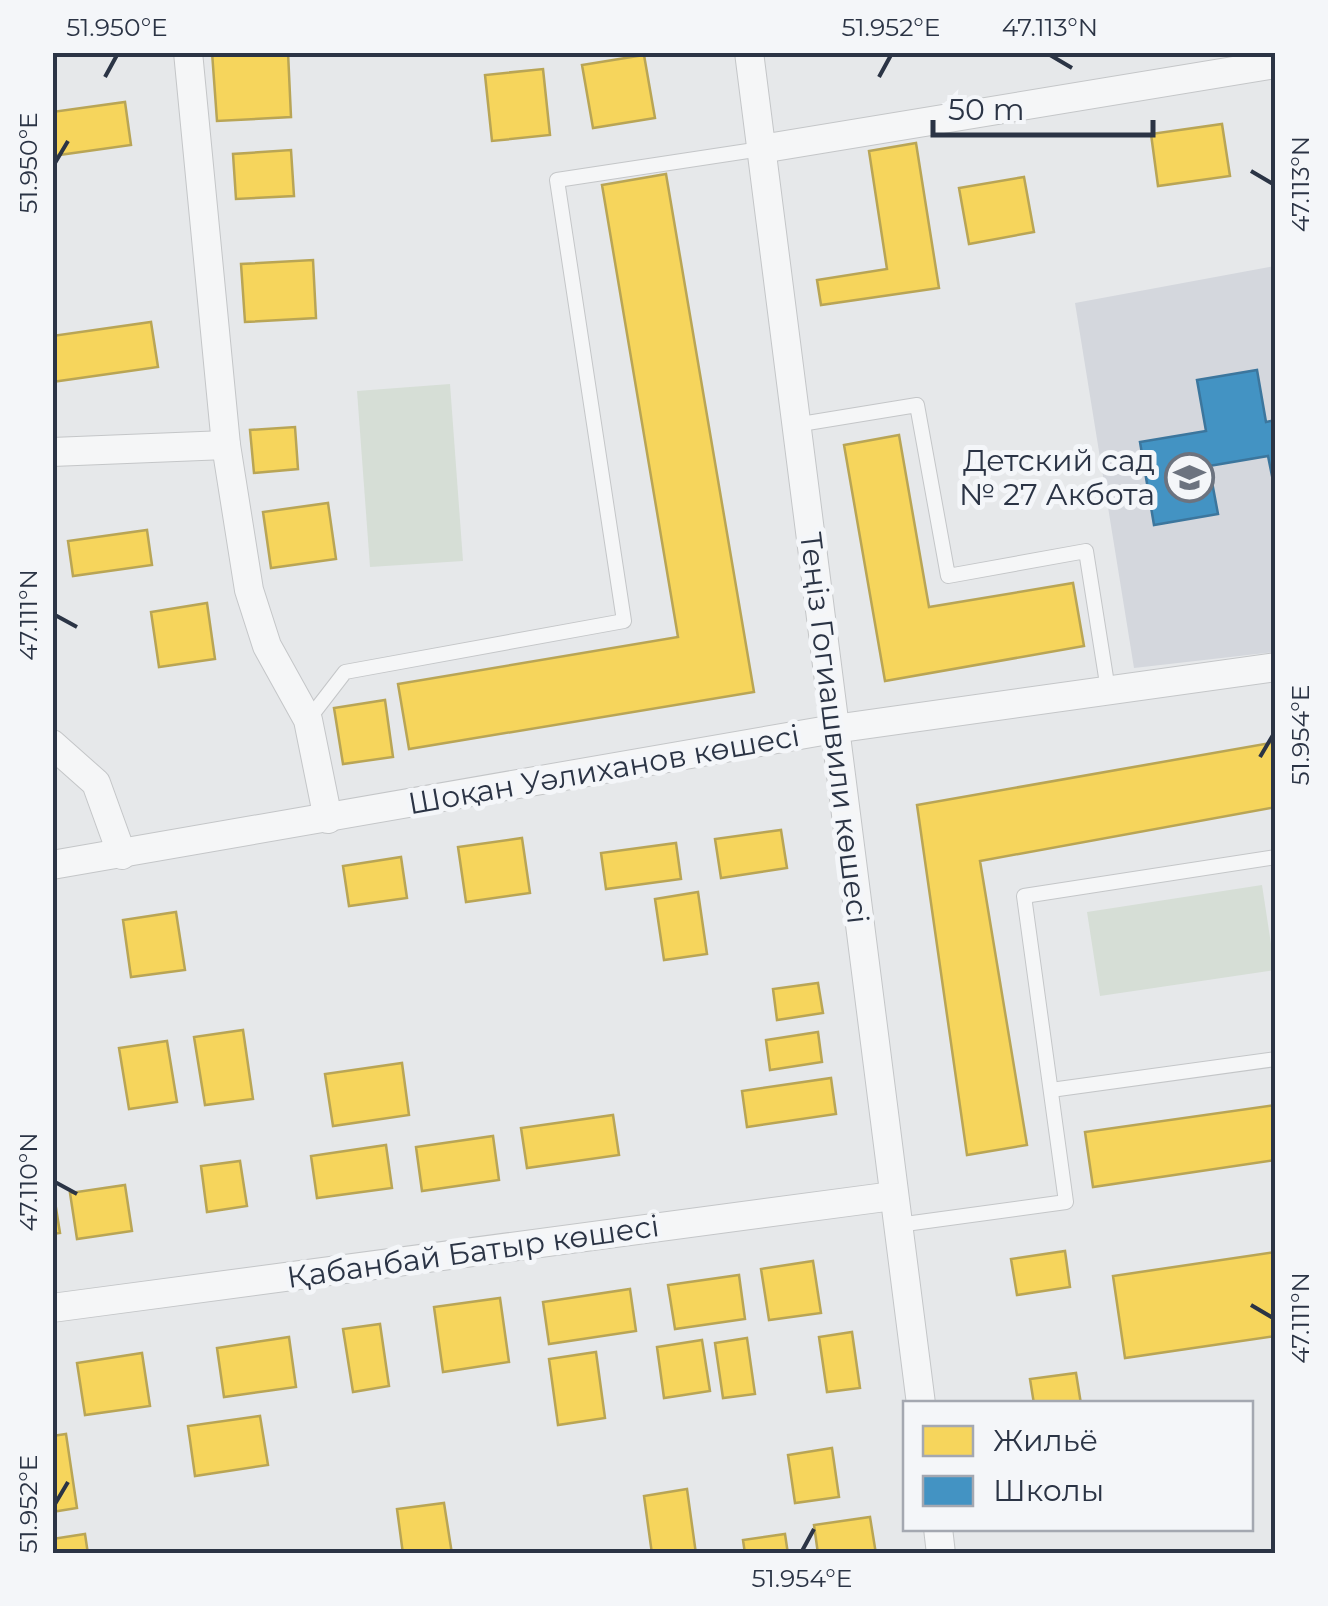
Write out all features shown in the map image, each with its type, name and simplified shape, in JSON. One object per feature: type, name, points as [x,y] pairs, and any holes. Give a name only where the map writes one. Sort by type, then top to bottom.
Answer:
[{"type":"street","points":[[188,52],[226,445],[249,590],[267,646],[308,720],[328,818]]},
{"type":"street","name":"Теңіз Гогиашвили көшесі","points":[[748,52],[921,1401]]},
{"type":"street","points":[[760,149],[1276,64]]},
{"type":"street","points":[[52,452],[226,445]]},
{"type":"street","name":"Шоқан Уәлиханов көшесі","points":[[52,865],[122,856],[834,728],[1276,667]]},
{"type":"street","points":[[52,744],[96,783],[122,856]]},
{"type":"street","name":"Қабанбай Батыр көшесі","points":[[52,1308],[893,1196]]},
{"type":"lane","points":[[308,720],[345,672],[624,620],[557,180],[760,149]]},
{"type":"lane","points":[[796,425],[917,405],[948,576],[1086,551],[1108,690]]},
{"type":"lane","points":[[897,1225],[1066,1202],[1024,896],[1276,857]]},
{"type":"lane","points":[[1051,1090],[1276,1060]]},
{"type":"shaded area","name":"Детский сад № 27 Акбота","points":[[1275,266],[1275,652],[1134,668],[1075,303]]},
{"type":"shaded area","points":[[450,384],[463,561],[370,567],[357,391]]},
{"type":"shaded area","points":[[1262,885],[1275,970],[1100,996],[1087,912]]},
{"type":"building: Жильё","points":[[212,52],[288,52],[291,117],[217,121]]},
{"type":"building: Жильё","points":[[644,55],[655,118],[593,128],[582,65]]},
{"type":"building: Жильё","points":[[543,69],[550,135],[492,141],[485,75]]},
{"type":"building: Жильё","points":[[125,102],[131,145],[52,156],[52,112]]},
{"type":"building: Жильё","points":[[1222,124],[1230,176],[1158,186],[1151,134]]},
{"type":"building: Жильё","points":[[916,143],[939,288],[821,305],[817,280],[887,269],[869,151]]},
{"type":"building: Жильё","points":[[291,150],[294,196],[236,199],[233,154]]},
{"type":"building: Жильё","points":[[666,174],[754,692],[409,749],[398,684],[678,637],[602,185]]},
{"type":"building: Жильё","points":[[1024,177],[1034,232],[969,244],[959,188]]},
{"type":"building: Жильё","points":[[313,260],[316,318],[245,322],[241,264]]},
{"type":"building: Жильё","points":[[151,322],[158,367],[52,382],[52,336]]},
{"type":"building: Жильё","points":[[295,427],[298,469],[254,473],[250,430]]},
{"type":"building: Жильё","points":[[899,435],[929,607],[1073,583],[1084,646],[885,681],[844,445]]},
{"type":"building: Жильё","points":[[328,503],[336,559],[271,568],[263,512]]},
{"type":"building: Жильё","points":[[147,530],[152,565],[73,576],[68,541]]},
{"type":"building: Жильё","points":[[207,603],[215,659],[159,667],[151,612]]},
{"type":"building: Жильё","points":[[385,700],[393,757],[343,764],[334,708]]},
{"type":"building: Жильё","points":[[1276,742],[1276,807],[980,861],[1027,1145],[967,1155],[917,805]]},
{"type":"building: Жильё","points":[[781,830],[787,868],[721,878],[715,839]]},
{"type":"building: Жильё","points":[[522,838],[530,893],[466,902],[458,847]]},
{"type":"building: Жильё","points":[[676,843],[681,879],[606,889],[601,853]]},
{"type":"building: Жильё","points":[[401,857],[407,898],[349,906],[343,866]]},
{"type":"building: Жильё","points":[[698,892],[707,954],[664,960],[655,899]]},
{"type":"building: Жильё","points":[[176,912],[185,970],[131,977],[123,920]]},
{"type":"building: Жильё","points":[[818,983],[823,1013],[777,1020],[773,989]]},
{"type":"building: Жильё","points":[[243,1030],[253,1099],[205,1105],[194,1037]]},
{"type":"building: Жильё","points":[[818,1032],[822,1062],[770,1070],[766,1040]]},
{"type":"building: Жильё","points":[[167,1041],[177,1102],[129,1109],[119,1048]]},
{"type":"building: Жильё","points":[[402,1063],[409,1115],[333,1126],[325,1074]]},
{"type":"building: Жильё","points":[[831,1078],[836,1114],[747,1127],[742,1091]]},
{"type":"building: Жильё","points":[[1276,1105],[1276,1160],[1093,1187],[1085,1132]]},
{"type":"building: Жильё","points":[[613,1115],[619,1155],[527,1168],[521,1128]]},
{"type":"building: Жильё","points":[[493,1136],[499,1180],[422,1191],[416,1147]]},
{"type":"building: Жильё","points":[[386,1145],[392,1188],[317,1198],[311,1156]]},
{"type":"building: Жильё","points":[[240,1161],[247,1206],[207,1212],[201,1166]]},
{"type":"building: Жильё","points":[[52,1183],[60,1233],[52,1234]]},
{"type":"building: Жильё","points":[[125,1185],[132,1231],[77,1239],[70,1193]]},
{"type":"building: Жильё","points":[[1065,1251],[1070,1287],[1017,1295],[1011,1259]]},
{"type":"building: Жильё","points":[[1276,1252],[1276,1336],[1125,1358],[1113,1276]]},
{"type":"building: Жильё","points":[[813,1261],[821,1313],[769,1320],[761,1269]]},
{"type":"building: Жильё","points":[[739,1275],[745,1319],[675,1329],[668,1285]]},
{"type":"building: Жильё","points":[[630,1289],[636,1331],[549,1344],[543,1302]]},
{"type":"building: Жильё","points":[[500,1298],[509,1362],[443,1372],[434,1307]]},
{"type":"building: Жильё","points":[[380,1324],[389,1386],[353,1392],[343,1329]]},
{"type":"building: Жильё","points":[[852,1332],[860,1388],[827,1392],[819,1337]]},
{"type":"building: Жильё","points":[[289,1337],[296,1387],[224,1397],[217,1348]]},
{"type":"building: Жильё","points":[[747,1338],[755,1394],[723,1398],[715,1343]]},
{"type":"building: Жильё","points":[[702,1340],[710,1391],[664,1398],[657,1347]]},
{"type":"building: Жильё","points":[[596,1352],[605,1418],[558,1425],[549,1359]]},
{"type":"building: Жильё","points":[[142,1353],[150,1406],[85,1415],[77,1363]]},
{"type":"building: Жильё","points":[[1076,1373],[1081,1401],[1034,1401],[1030,1379]]},
{"type":"building: Жильё","points":[[260,1416],[268,1465],[195,1476],[188,1426]]},
{"type":"building: Жильё","points":[[66,1434],[77,1508],[52,1512],[52,1436]]},
{"type":"building: Жильё","points":[[832,1448],[839,1497],[795,1503],[788,1455]]},
{"type":"building: Жильё","points":[[687,1489],[696,1554],[652,1554],[644,1496]]},
{"type":"building: Жильё","points":[[444,1503],[452,1554],[403,1554],[397,1509]]},
{"type":"building: Жильё","points":[[870,1517],[876,1554],[818,1554],[814,1525]]},
{"type":"building: Жильё","points":[[85,1534],[88,1554],[52,1554],[52,1539]]},
{"type":"building: Жильё","points":[[785,1534],[788,1554],[745,1554],[743,1540]]},
{"type":"building: Школы","points":[[1257,370],[1266,422],[1276,420],[1276,496],[1268,456],[1209,466],[1218,514],[1154,525],[1140,442],[1206,431],[1197,380]]},
{"type":"place","name":"Детский сад № 27 Акбота","points":[[1190,478]]}]
